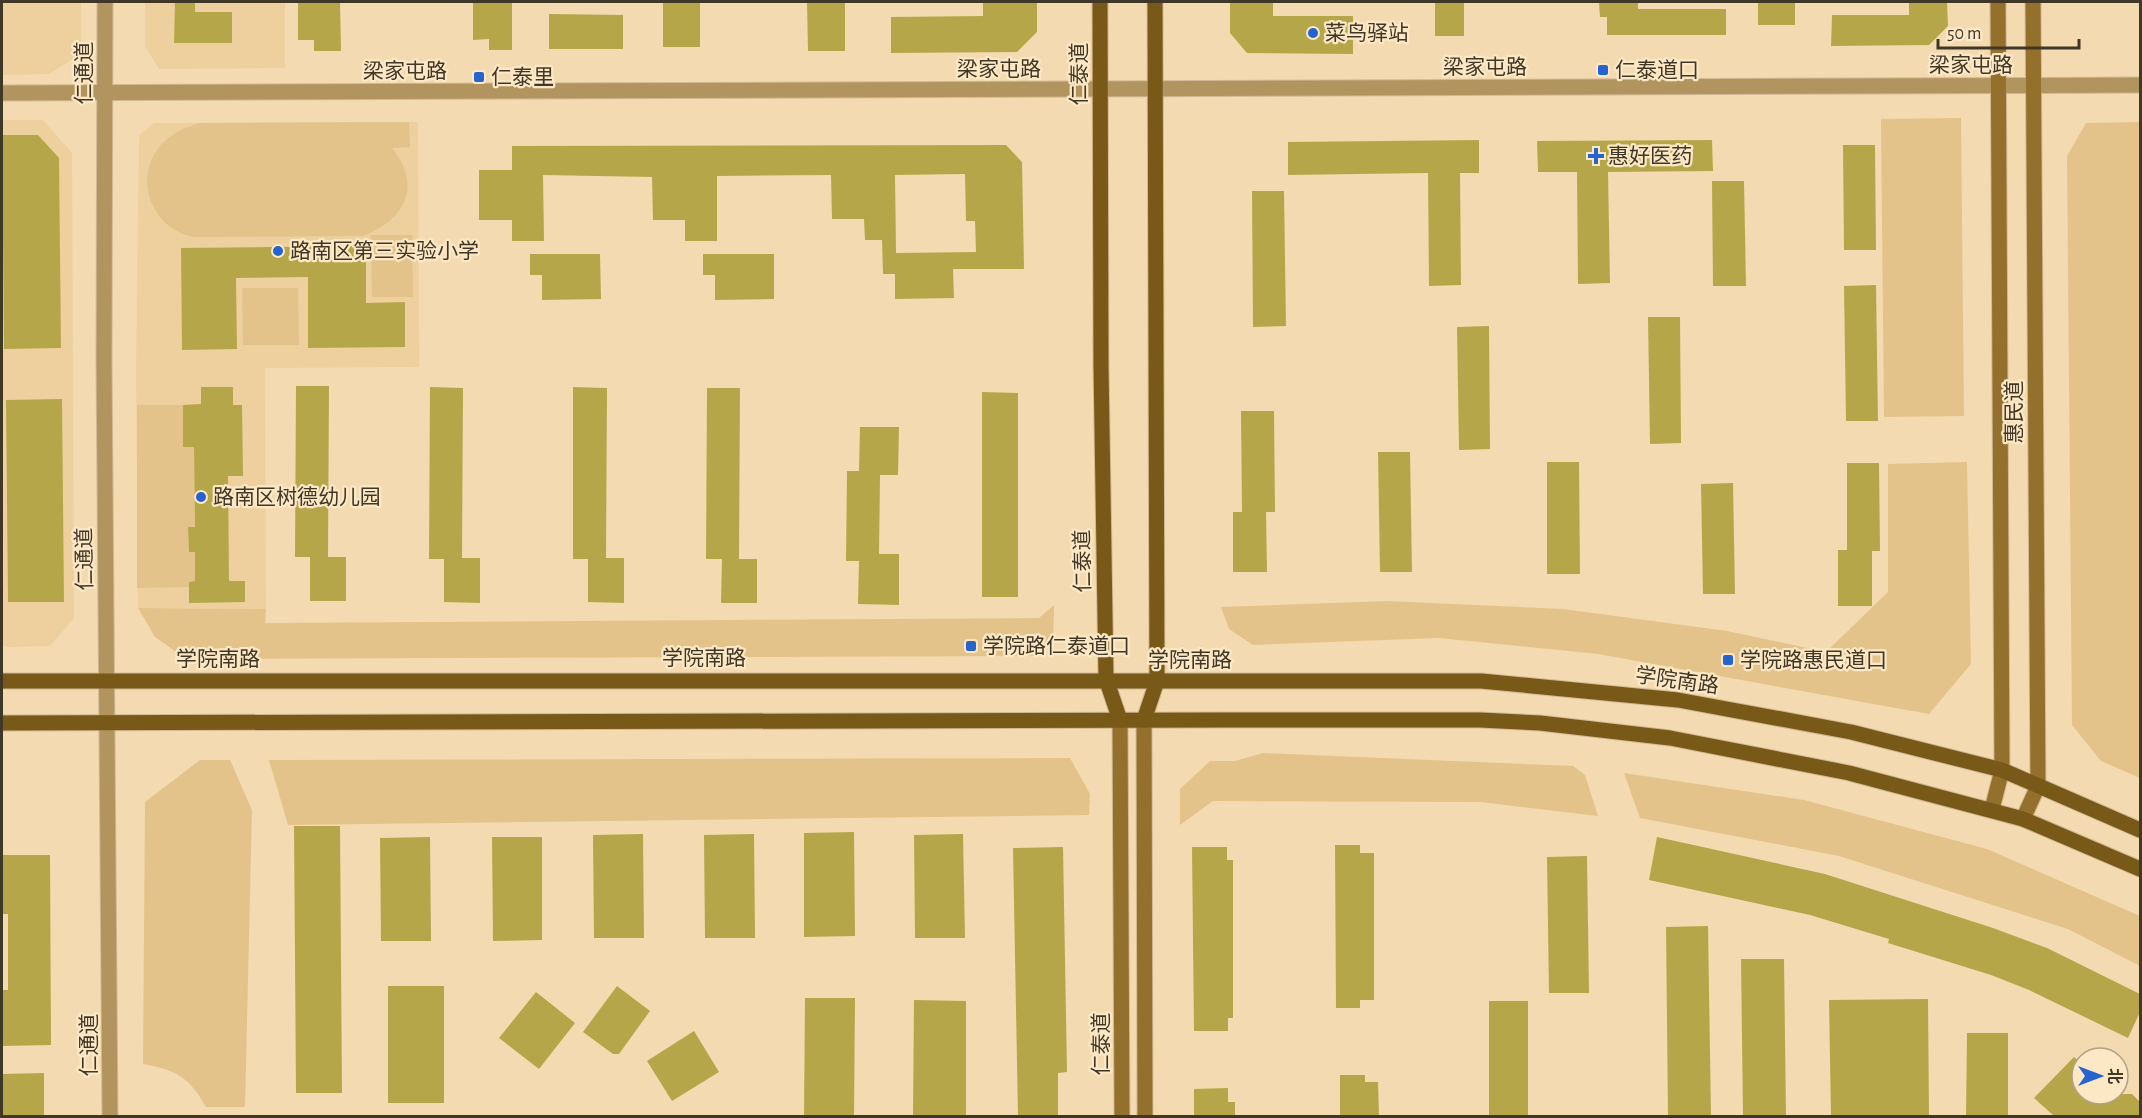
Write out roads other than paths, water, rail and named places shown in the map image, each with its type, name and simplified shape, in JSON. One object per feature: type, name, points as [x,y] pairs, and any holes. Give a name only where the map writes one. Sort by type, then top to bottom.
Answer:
[{"type":"main road","name":"仁泰道","points":[[1100,2],[1101,366],[1106,679],[1120,720],[1122,1116]]},
{"type":"main road","points":[[1145,1116],[1144,720],[1157,681],[1155,2]]},
{"type":"main road","name":"惠民道","points":[[1992,809],[2002,770],[1998,2]]},
{"type":"main road","name":"惠民道","points":[[2024,819],[2038,786],[2033,2]]},
{"type":"main road","name":"学院南路","points":[[2,681],[1106,679],[1481,681],[1678,700],[1851,732],[2002,770],[2140,830]]},
{"type":"main road","points":[[2,723],[1120,720],[1480,720],[1539,723],[1670,738],[1753,754],[1992,809],[2024,819],[2140,869]]},
{"type":"street","name":"仁通道","points":[[105,2],[110,1116]]},
{"type":"street","name":"梁家屯路","points":[[2,93],[2140,85]]},
{"type":"place","name":"菜鸟驿站","points":[[1313,33]]},
{"type":"place","name":"仁泰道口","points":[[1603,70]]},
{"type":"place","name":"仁泰里","points":[[479,77]]},
{"type":"place","name":"惠好医药","points":[[1596,156]]},
{"type":"place","name":"路南区第三实验小学","points":[[278,251]]},
{"type":"place","name":"路南区树德幼儿园","points":[[201,497]]},
{"type":"place","name":"学院路仁泰道口","points":[[971,646]]},
{"type":"place","name":"学院路惠民道口","points":[[1728,660]]}]
